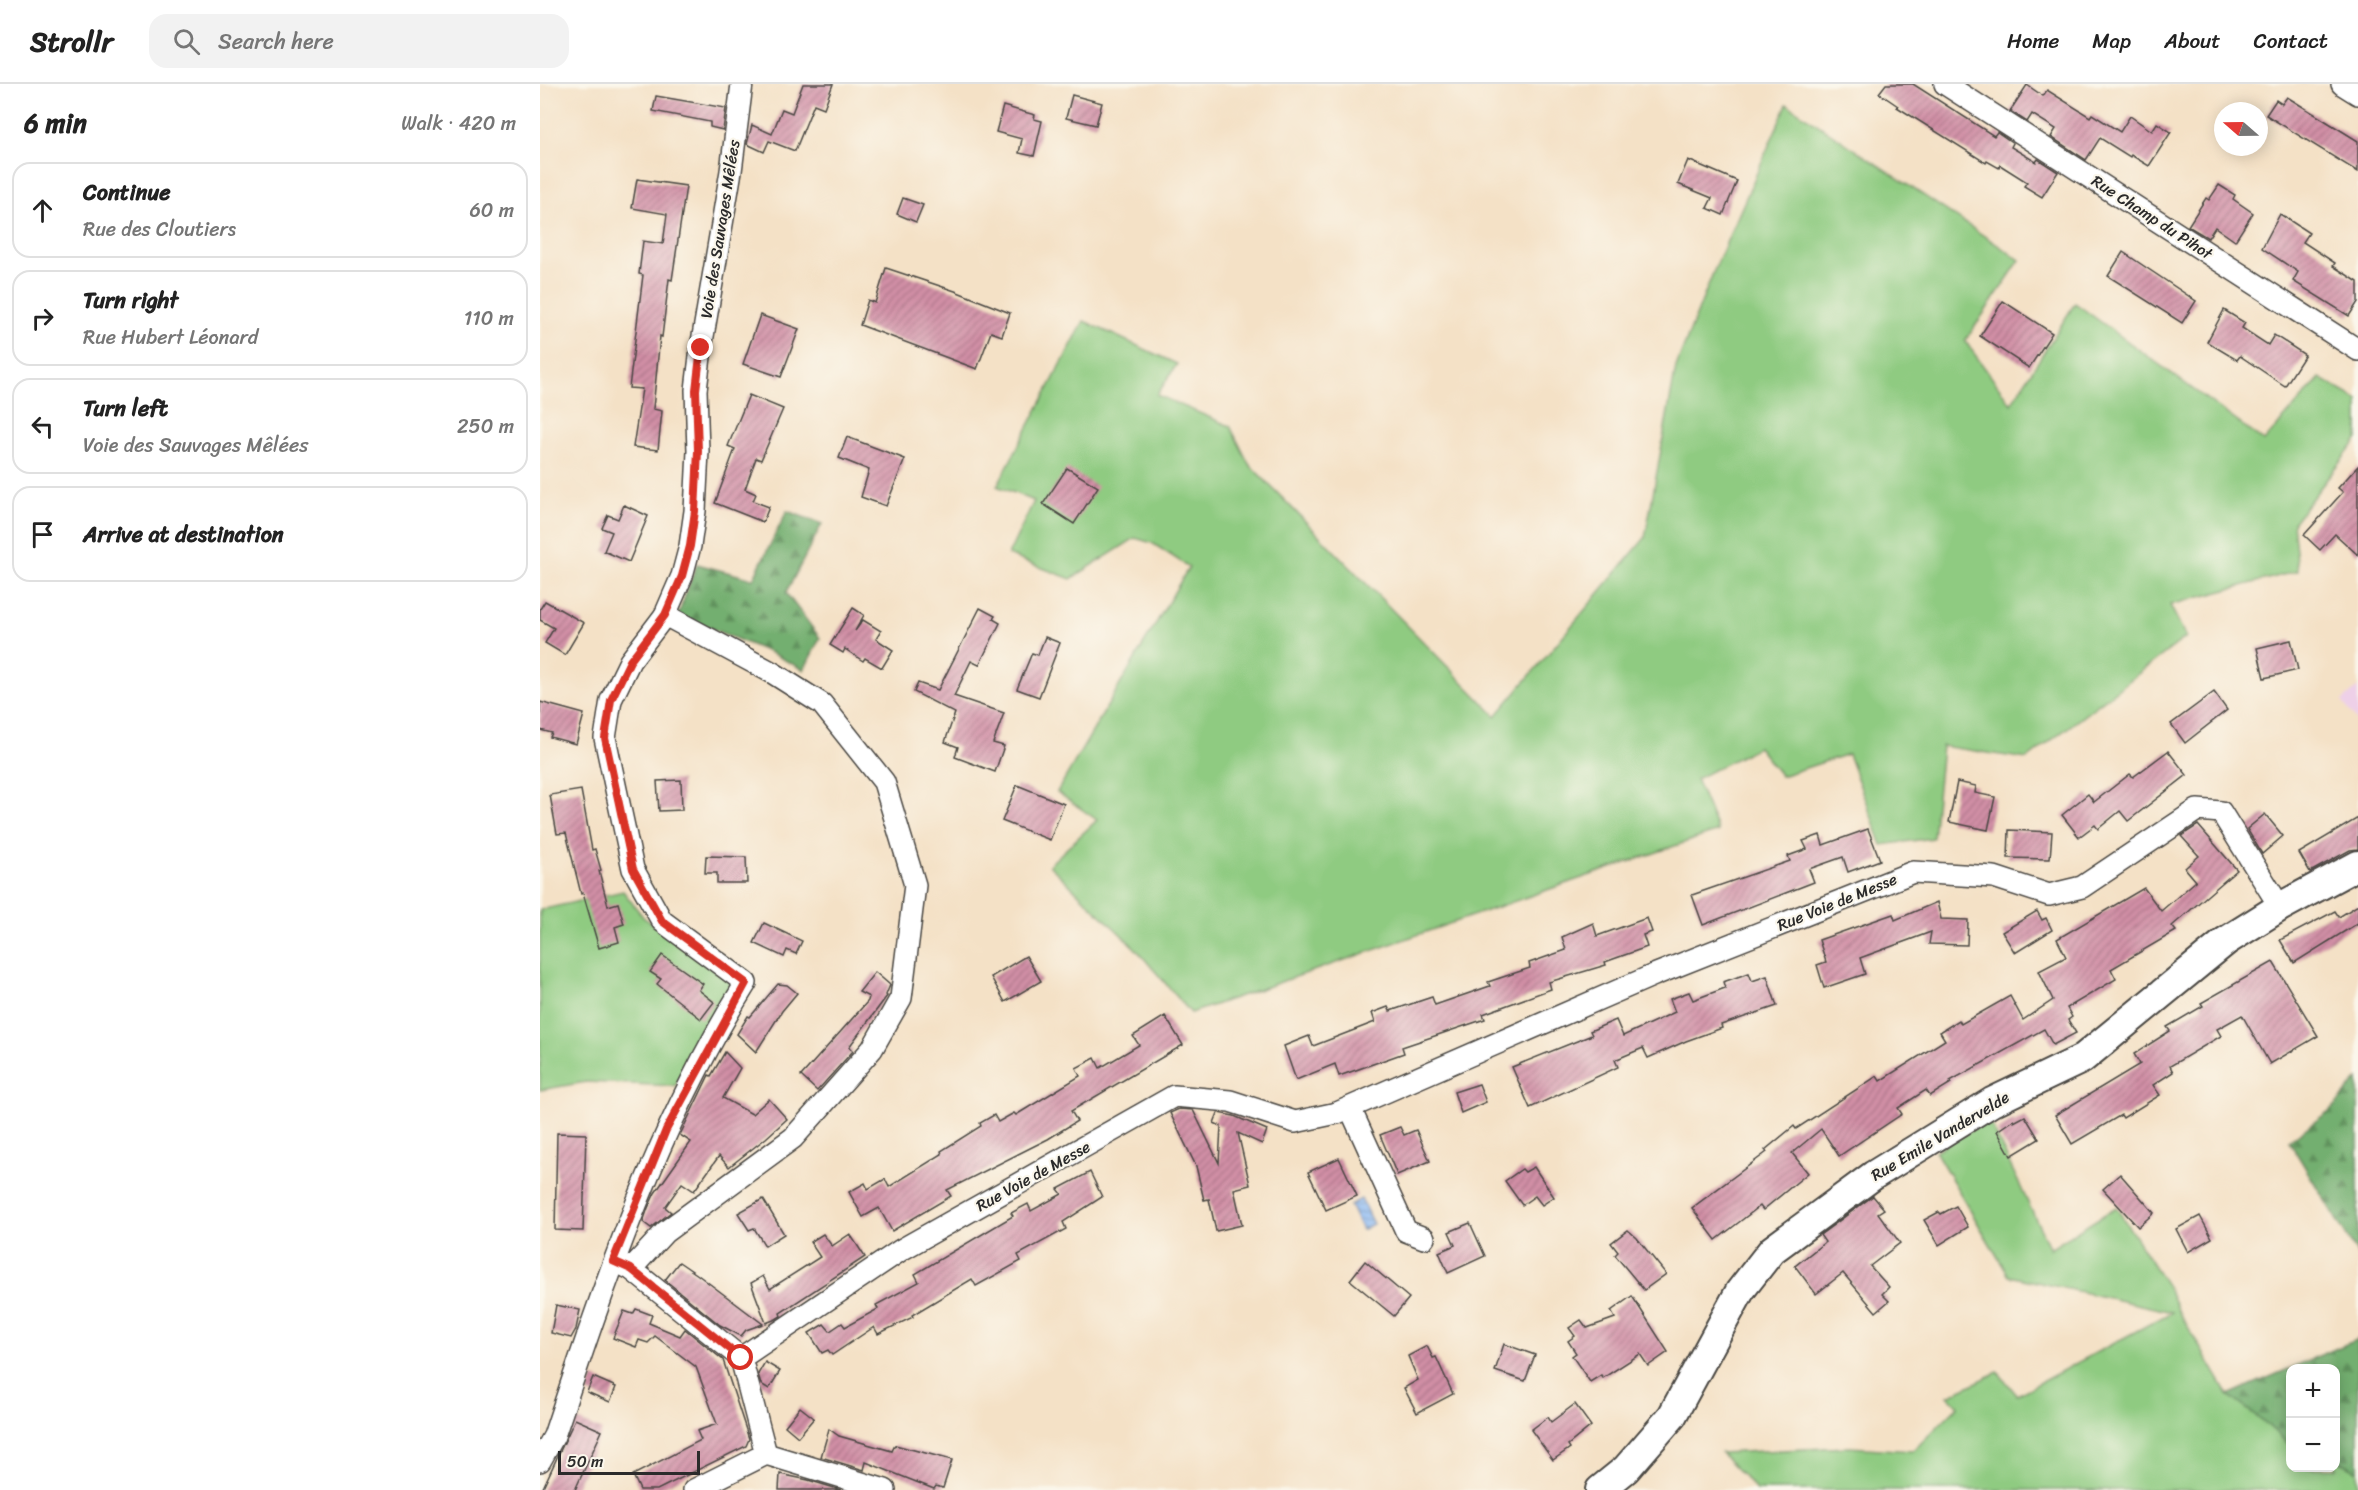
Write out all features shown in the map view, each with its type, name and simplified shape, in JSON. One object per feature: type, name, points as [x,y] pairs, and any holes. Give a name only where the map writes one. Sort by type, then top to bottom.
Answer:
[{"type":"street","name":"Voie des Sauvages Mêlées","points":[[622,1265],[666,1130],[746,983],[662,921],[633,869],[605,738],[611,700],[630,661],[665,615],[682,576],[690,546],[695,511],[698,451],[696,390],[731,171],[742,84]]},
{"type":"street","name":"Rue Champ du Pihot","points":[[1945,84],[2358,350]]},
{"type":"street","points":[[2342,84],[2358,94]]},
{"type":"street","points":[[540,1461],[554,1436],[622,1265],[793,1138],[872,1049],[901,998],[915,885],[884,782],[822,704],[773,673],[665,615]]},
{"type":"street","name":"Rue Voie de Messe","points":[[741,1358],[901,1250],[1174,1096],[1230,1101],[1295,1122],[1338,1113],[1654,975],[1912,872],[1994,877],[2049,895],[2082,888],[2197,810],[2221,812],[2280,907]]},
{"type":"street","name":"Rue Emile Vandervelde","points":[[1600,1490],[1626,1469],[1671,1416],[1740,1292],[1772,1250],[1874,1175],[1923,1144],[1992,1102],[2082,1059],[2226,941],[2280,907],[2358,865]]},
{"type":"street","points":[[1350,1108],[1406,1231],[1424,1238]]},
{"type":"street","points":[[622,1265],[741,1358],[766,1454]]},
{"type":"street","points":[[694,1490],[766,1454],[885,1490]]},
{"type":"shaded area","points":[[2358,687],[2358,723],[2342,701]]},
{"type":"green space","points":[[1787,104],[2020,260],[1965,341],[2011,404],[2075,303],[2264,441],[2320,378],[2358,400],[2358,439],[2293,523],[2298,571],[2170,605],[2186,637],[2027,759],[1942,746],[1933,838],[1882,845],[1848,754],[1781,776],[1758,747],[1696,779],[1718,831],[1191,1013],[1136,949],[1049,865],[1097,820],[1057,792],[1189,567],[1152,543],[1135,538],[1071,579],[1008,555],[1034,501],[997,486],[1084,321],[1177,364],[1157,395],[1230,426],[1249,464],[1496,716],[1645,538],[1676,367],[1713,273]]},
{"type":"green space","points":[[787,511],[822,524],[786,593],[820,638],[804,670],[771,653],[678,615],[697,564],[753,579]]},
{"type":"green space","points":[[623,891],[644,918],[725,969],[733,992],[675,1086],[586,1082],[540,1090],[540,910]]},
{"type":"green space","points":[[2358,1079],[2358,1255],[2289,1141],[2333,1108]]},
{"type":"green space","points":[[1989,1120],[2050,1249],[2116,1207],[2168,1288],[2178,1310],[2228,1395],[2286,1441],[2286,1472],[2340,1472],[2340,1461],[2358,1471],[2358,1490],[1757,1490],[1721,1453],[1849,1447],[1913,1451],[1958,1406],[1948,1396],[1998,1372],[2017,1395],[2172,1312],[2009,1276],[1935,1151]]},
{"type":"green space","points":[[2358,1339],[2358,1471],[2340,1461],[2340,1364],[2300,1364]]},
{"type":"green space","points":[[2286,1370],[2286,1441],[2262,1420],[2228,1395]]},
{"type":"water","points":[[1361,1199],[1373,1224],[1362,1230],[1350,1205]]},
{"type":"building","points":[[803,84],[833,84],[824,108],[814,104],[795,151],[769,141],[764,152],[747,144],[752,125],[772,134],[782,109],[792,113]]},
{"type":"building","points":[[1886,84],[1913,84],[1994,136],[1997,132],[2013,143],[2011,147],[2036,162],[2038,159],[2058,172],[2042,197],[2024,186],[2027,182],[2000,165],[1999,168],[1987,161],[1986,163],[1897,107],[1879,93]]},
{"type":"building","points":[[2027,85],[2043,96],[2047,90],[2090,117],[2092,114],[2120,132],[2130,116],[2152,131],[2157,123],[2171,132],[2149,166],[2100,138],[2086,160],[2051,137],[2056,129],[2032,114],[2027,122],[2010,111]]},
{"type":"building","points":[[1072,95],[1102,103],[1096,125],[1066,118]]},
{"type":"building","points":[[656,96],[726,108],[723,130],[710,127],[710,122],[653,111]]},
{"type":"building","points":[[2287,97],[2358,141],[2358,172],[2268,116],[2268,112],[2276,100],[2282,104]]},
{"type":"building","points":[[1003,106],[1035,115],[1034,119],[1042,121],[1034,156],[1019,153],[1022,139],[996,132]]},
{"type":"building","points":[[1688,160],[1737,181],[1723,215],[1707,208],[1712,198],[1678,184]]},
{"type":"building","points":[[637,179],[686,186],[672,280],[669,279],[662,337],[660,336],[653,409],[662,411],[658,450],[633,447],[642,389],[629,388],[643,275],[639,274],[643,241],[663,244],[667,214],[632,208]]},
{"type":"building","points":[[2219,185],[2235,195],[2233,199],[2253,213],[2235,241],[2215,227],[2208,238],[2188,226],[2206,198],[2209,200]]},
{"type":"building","points":[[903,198],[923,205],[916,222],[897,214]]},
{"type":"building","points":[[2280,214],[2309,233],[2303,242],[2335,263],[2333,266],[2358,282],[2358,302],[2349,316],[2293,281],[2298,272],[2262,248]]},
{"type":"building","points":[[2123,252],[2196,301],[2182,323],[2108,276]]},
{"type":"building","points":[[886,268],[955,291],[1010,313],[1002,336],[991,332],[977,369],[860,325],[868,300],[875,303]]},
{"type":"building","points":[[2003,301],[2052,333],[2029,368],[1980,336]]},
{"type":"building","points":[[2224,310],[2245,323],[2242,328],[2268,345],[2274,335],[2305,355],[2285,386],[2240,356],[2237,360],[2207,342]]},
{"type":"building","points":[[760,315],[799,329],[781,377],[743,364]]},
{"type":"building","points":[[749,395],[783,409],[761,460],[756,458],[745,489],[756,494],[753,501],[769,507],[763,522],[715,503],[735,449],[728,446]]},
{"type":"building","points":[[847,437],[905,459],[886,506],[861,497],[869,470],[839,458]]},
{"type":"building","points":[[2358,466],[2358,555],[2335,534],[2320,550],[2304,535],[2343,492],[2338,488]]},
{"type":"building","points":[[1067,468],[1098,487],[1074,524],[1043,504]]},
{"type":"building","points":[[624,505],[648,516],[629,562],[604,551],[612,532],[602,528],[608,515],[618,519]]},
{"type":"building","points":[[545,601],[584,623],[565,655],[545,643],[554,628],[540,620],[540,609]]},
{"type":"building","points":[[853,608],[864,615],[855,631],[863,620],[881,631],[876,639],[893,650],[882,668],[865,658],[863,661],[845,649],[843,653],[830,645]]},
{"type":"building","points":[[980,608],[995,616],[993,619],[1000,623],[979,665],[971,661],[954,696],[1004,713],[993,743],[1004,746],[995,772],[955,757],[958,747],[945,742],[955,713],[914,692],[918,683],[938,690]]},
{"type":"building","points":[[1045,637],[1060,643],[1039,697],[1017,689],[1032,653],[1038,655]]},
{"type":"building","points":[[2291,640],[2298,670],[2264,678],[2257,648]]},
{"type":"building","points":[[2214,692],[2227,710],[2185,743],[2171,724]]},
{"type":"building","points":[[540,702],[584,714],[576,744],[550,737],[552,733],[540,730]]},
{"type":"building","points":[[2168,751],[2187,775],[2128,821],[2120,811],[2098,829],[2095,825],[2079,837],[2062,815],[2088,794],[2094,802],[2130,774],[2133,777]]},
{"type":"building","points":[[681,780],[682,810],[659,811],[657,781]]},
{"type":"building","points":[[1957,782],[1976,786],[1975,793],[1995,797],[1988,830],[1949,822]]},
{"type":"building","points":[[1017,785],[1064,804],[1050,840],[1002,821]]},
{"type":"building","points":[[581,790],[592,850],[595,849],[608,906],[618,903],[624,924],[615,927],[619,942],[599,948],[583,893],[581,894],[566,833],[557,834],[550,795]]},
{"type":"building","points":[[2265,814],[2283,836],[2262,854],[2247,829]]},
{"type":"building","points":[[2358,818],[2358,849],[2350,850],[2310,872],[2299,853]]},
{"type":"building","points":[[2198,825],[2237,870],[2172,926],[2176,931],[2111,969],[2116,979],[2067,1008],[2072,1017],[2068,1020],[2076,1033],[2053,1045],[2044,1029],[1950,1081],[1951,1083],[1930,1096],[1926,1090],[1898,1108],[1902,1114],[1839,1156],[1821,1129],[1792,1153],[1808,1173],[1763,1210],[1760,1206],[1716,1240],[1692,1208],[1767,1152],[1765,1150],[1794,1126],[1796,1129],[1877,1076],[1880,1081],[1945,1040],[1940,1032],[1959,1020],[1961,1024],[2010,996],[2023,1020],[2053,1000],[2039,971],[2066,957],[2057,939],[2144,888],[2161,911],[2196,881],[2185,868],[2199,856],[2181,836]]},
{"type":"building","points":[[1868,829],[1880,860],[1848,872],[1843,857],[1809,869],[1814,882],[1703,925],[1692,895],[1790,861],[1788,856],[1807,849],[1803,841],[1820,835],[1823,845]]},
{"type":"building","points":[[2009,830],[2052,832],[2050,859],[2008,858]]},
{"type":"building","points":[[706,856],[746,857],[747,883],[717,883],[717,873],[705,873]]},
{"type":"building","points":[[1937,902],[1941,919],[1968,920],[1967,945],[1929,944],[1931,932],[1860,958],[1865,974],[1824,988],[1817,965],[1826,962],[1819,940],[1893,914],[1895,920]]},
{"type":"building","points":[[2358,905],[2358,923],[2294,963],[2280,940],[2335,911],[2339,917]]},
{"type":"building","points":[[2037,911],[2042,920],[2046,918],[2052,930],[2015,953],[2002,932]]},
{"type":"building","points":[[1647,918],[1652,932],[1643,935],[1647,947],[1605,962],[1606,965],[1549,982],[1551,989],[1483,1014],[1485,1019],[1402,1047],[1404,1053],[1339,1076],[1335,1064],[1296,1080],[1284,1046],[1309,1036],[1313,1046],[1375,1022],[1372,1013],[1388,1007],[1390,1011],[1432,997],[1435,1005],[1490,986],[1488,982],[1530,968],[1529,963],[1566,950],[1562,937],[1593,923],[1597,936]]},
{"type":"building","points":[[764,923],[802,941],[796,954],[787,950],[784,957],[754,943]]},
{"type":"building","points":[[662,955],[703,984],[699,990],[714,1002],[701,1019],[657,984],[661,979],[650,972]]},
{"type":"building","points":[[1026,956],[1041,981],[1005,1002],[991,977]]},
{"type":"building","points":[[2273,962],[2318,1036],[2270,1064],[2242,1015],[2217,1029],[2221,1036],[2170,1066],[2173,1072],[2153,1085],[2160,1095],[2123,1118],[2121,1115],[2072,1144],[2055,1115],[2140,1064],[2134,1054],[2170,1031],[2167,1027],[2203,1006],[2201,1003]]},
{"type":"building","points":[[875,972],[890,985],[887,996],[849,1047],[853,1051],[817,1091],[801,1076],[868,1001],[869,997],[859,992]]},
{"type":"building","points":[[1749,973],[1752,981],[1767,976],[1777,1006],[1721,1025],[1722,1028],[1648,1058],[1643,1048],[1615,1060],[1618,1067],[1530,1108],[1512,1067],[1592,1035],[1590,1031],[1616,1020],[1623,1036],[1675,1012],[1670,999],[1689,992],[1693,1000],[1725,988],[1723,982]]},
{"type":"building","points":[[778,984],[787,985],[797,993],[782,1011],[756,1052],[737,1034],[748,1016],[750,1017]]},
{"type":"building","points":[[1165,1016],[1183,1045],[1071,1111],[1077,1121],[1048,1139],[947,1190],[951,1196],[892,1231],[879,1208],[863,1217],[849,1192],[865,1183],[868,1189],[885,1179],[889,1187],[942,1154],[941,1151],[981,1126],[980,1123],[994,1115],[998,1122],[1014,1113],[1016,1115],[1080,1076],[1076,1068],[1095,1058],[1100,1068],[1139,1045],[1133,1036]]},
{"type":"building","points":[[725,1052],[740,1068],[723,1098],[752,1114],[769,1099],[787,1119],[729,1167],[719,1156],[694,1191],[682,1183],[665,1207],[671,1212],[651,1228],[643,1222],[648,1208],[655,1193],[691,1142],[680,1135],[709,1075],[711,1076]]},
{"type":"building","points":[[1479,1084],[1486,1102],[1461,1113],[1454,1092]]},
{"type":"building","points":[[1179,1109],[1193,1110],[1219,1163],[1221,1126],[1214,1123],[1218,1113],[1234,1116],[1267,1130],[1262,1144],[1238,1133],[1250,1185],[1234,1189],[1242,1225],[1216,1231],[1209,1199],[1204,1200],[1196,1166],[1170,1113]]},
{"type":"building","points":[[2025,1116],[2039,1139],[2011,1156],[1997,1131],[2013,1120],[2014,1122]]},
{"type":"building","points":[[1400,1127],[1404,1135],[1416,1130],[1430,1161],[1397,1175],[1380,1135]]},
{"type":"building","points":[[557,1133],[586,1134],[583,1231],[555,1230]]},
{"type":"building","points":[[1339,1158],[1357,1196],[1326,1210],[1308,1172]]},
{"type":"building","points":[[1534,1167],[1554,1197],[1542,1205],[1535,1196],[1522,1205],[1505,1181],[1522,1169],[1525,1172]]},
{"type":"building","points":[[1090,1172],[1102,1197],[1063,1222],[1066,1229],[1018,1255],[1021,1261],[976,1286],[972,1279],[912,1315],[913,1317],[878,1334],[874,1327],[832,1355],[828,1350],[822,1353],[809,1333],[824,1324],[830,1331],[842,1323],[845,1327],[878,1309],[876,1305],[919,1282],[915,1274],[1013,1216],[1011,1213],[1028,1204],[1031,1211],[1062,1194],[1058,1189]]},
{"type":"building","points":[[2120,1174],[2154,1213],[2138,1227],[2103,1189]]},
{"type":"building","points":[[1873,1196],[1884,1209],[1878,1213],[1900,1243],[1870,1266],[1889,1287],[1882,1294],[1889,1301],[1876,1312],[1843,1273],[1816,1294],[1795,1266],[1825,1242],[1820,1235]]},
{"type":"building","points":[[763,1199],[784,1234],[765,1246],[754,1228],[749,1230],[738,1213]]},
{"type":"building","points":[[1956,1206],[1968,1227],[1939,1245],[1924,1220]]},
{"type":"building","points":[[2200,1216],[2212,1238],[2188,1252],[2176,1229]]},
{"type":"building","points":[[1470,1223],[1485,1256],[1448,1273],[1439,1252],[1455,1245],[1449,1232]]},
{"type":"building","points":[[1628,1230],[1666,1274],[1644,1290],[1615,1255],[1618,1252],[1611,1243]]},
{"type":"building","points":[[823,1234],[832,1246],[850,1234],[865,1257],[780,1313],[781,1316],[766,1323],[751,1283],[763,1276],[770,1289],[820,1257],[810,1242]]},
{"type":"building","points":[[1365,1261],[1409,1298],[1394,1316],[1350,1280]]},
{"type":"building","points":[[679,1262],[763,1324],[746,1330],[741,1336],[720,1325],[665,1280]]},
{"type":"building","points":[[1632,1296],[1668,1352],[1648,1366],[1640,1354],[1603,1378],[1601,1375],[1590,1382],[1572,1356],[1576,1353],[1568,1341],[1575,1336],[1569,1328],[1581,1320],[1587,1328],[1615,1318],[1611,1311]]},
{"type":"building","points":[[556,1305],[580,1310],[576,1329],[571,1338],[551,1333]]},
{"type":"building","points":[[636,1309],[652,1315],[649,1323],[680,1336],[685,1329],[723,1360],[749,1439],[746,1446],[657,1490],[640,1490],[633,1475],[701,1440],[697,1431],[717,1424],[696,1367],[655,1336],[648,1343],[639,1340],[636,1347],[613,1338],[624,1311],[633,1314]]},
{"type":"building","points":[[1504,1344],[1535,1355],[1525,1381],[1495,1371]]},
{"type":"building","points":[[1427,1346],[1433,1358],[1436,1357],[1453,1394],[1417,1413],[1404,1388],[1418,1380],[1408,1356]]},
{"type":"building","points":[[765,1362],[780,1371],[769,1389],[761,1384],[758,1374]]},
{"type":"building","points":[[593,1377],[616,1387],[610,1402],[587,1392]]},
{"type":"building","points":[[1575,1404],[1591,1426],[1568,1445],[1570,1448],[1553,1460],[1531,1430],[1548,1417],[1551,1422]]},
{"type":"building","points":[[800,1407],[814,1418],[798,1437],[785,1426]]},
{"type":"building","points":[[575,1419],[602,1431],[575,1490],[542,1490]]},
{"type":"building","points":[[829,1429],[839,1436],[892,1451],[895,1445],[952,1460],[943,1488],[936,1486],[934,1489],[866,1462],[864,1470],[821,1457]]},
{"type":"building","points":[[780,1474],[808,1480],[841,1490],[779,1490]]},
{"type":"route","points":[[701,348],[696,390],[698,451],[695,511],[690,546],[682,576],[665,615],[630,661],[611,700],[605,738],[633,869],[662,921],[746,983],[666,1130],[613,1261],[631,1269],[741,1358]]}]
